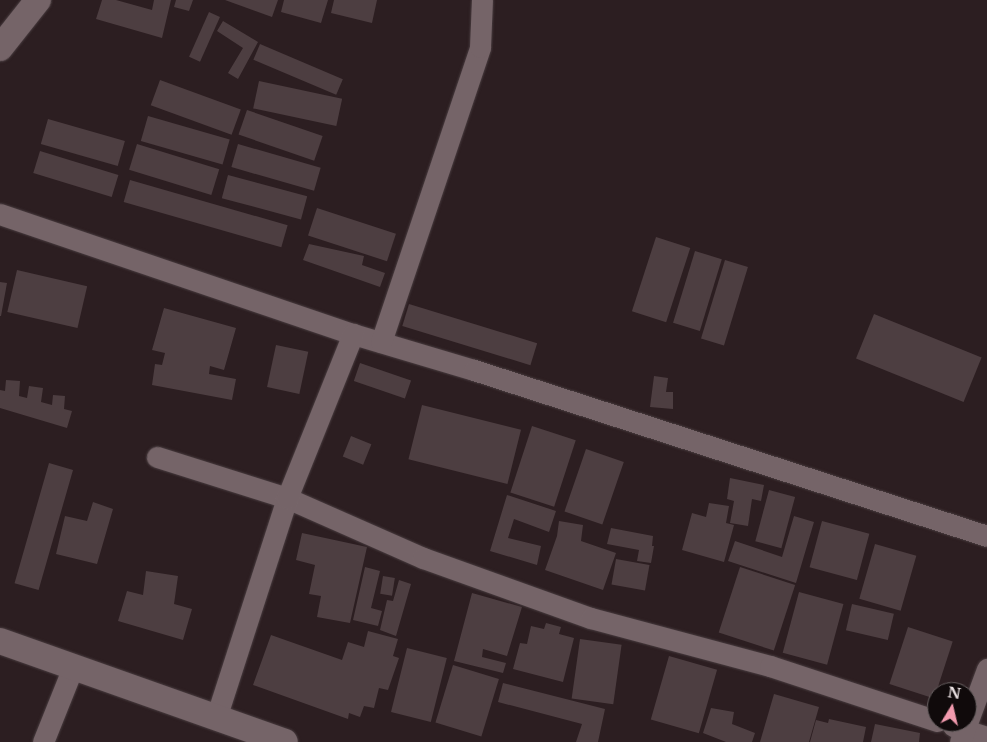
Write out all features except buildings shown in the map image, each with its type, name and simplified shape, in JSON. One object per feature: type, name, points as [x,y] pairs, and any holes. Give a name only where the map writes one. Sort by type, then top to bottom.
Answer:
[{"type":"street","points":[[0,48],[38,0]]},
{"type":"street","points":[[381,342],[480,47],[482,0]]},
{"type":"street","points":[[0,214],[353,334],[987,536]]},
{"type":"street","points":[[216,718],[287,498],[353,334]]},
{"type":"street","points":[[157,456],[287,498],[422,558],[591,618],[770,666],[927,717]]},
{"type":"street","points":[[0,641],[285,742]]},
{"type":"street","points":[[42,741],[73,667]]},
{"type":"street","points":[[987,669],[963,736],[987,737]]}]
